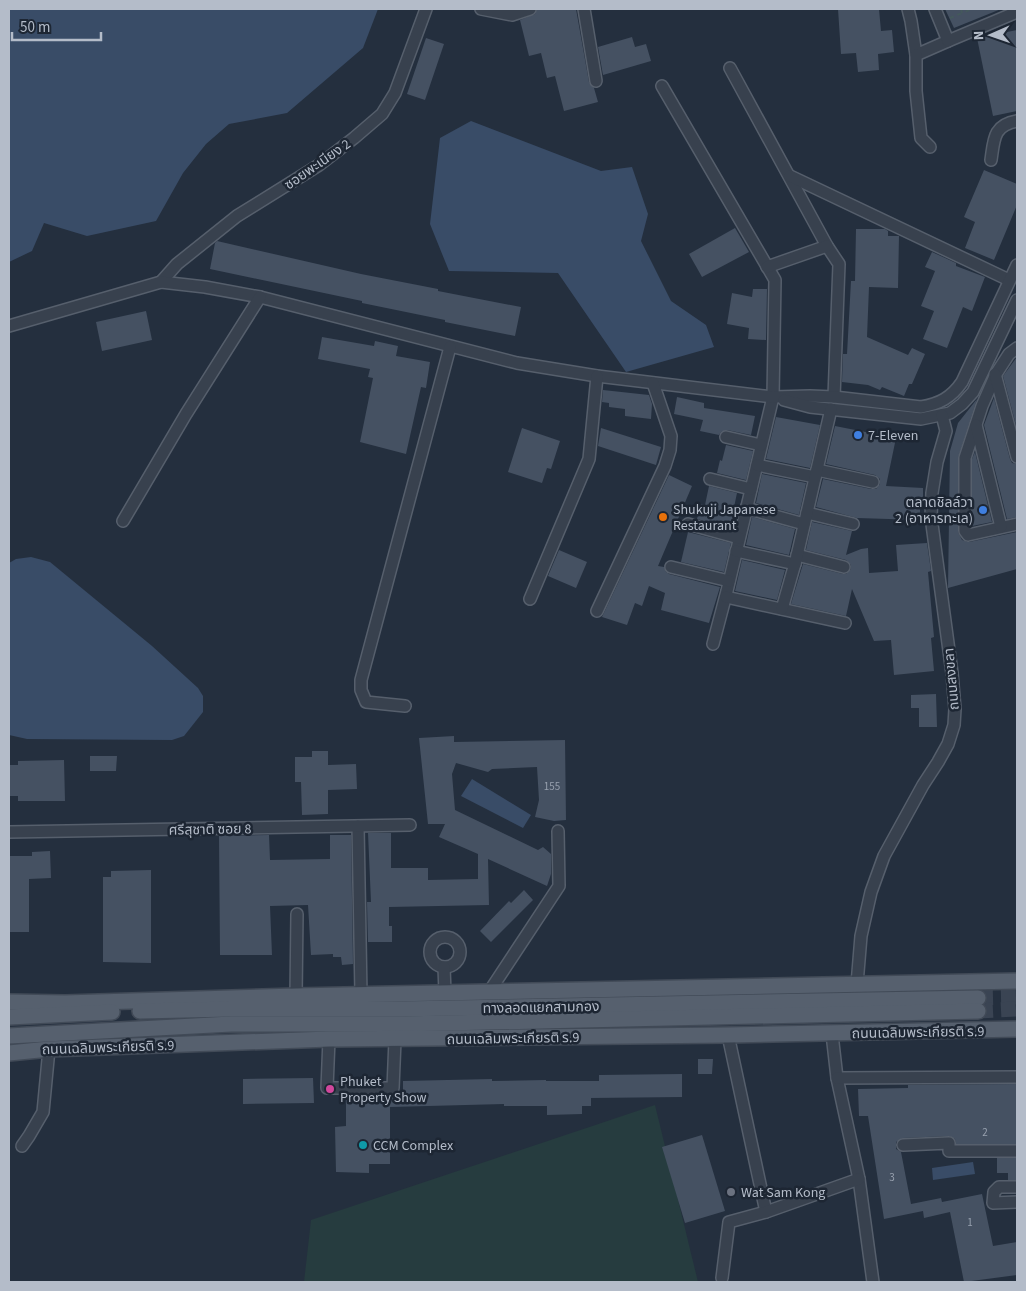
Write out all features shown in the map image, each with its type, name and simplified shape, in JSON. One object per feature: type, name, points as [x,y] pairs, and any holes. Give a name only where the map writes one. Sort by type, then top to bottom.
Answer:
[{"type":"main road","points":[[9,1002],[64,1003],[296,996],[1017,981]]},
{"type":"main road","points":[[9,1016],[103,1012],[223,998]]},
{"type":"main road","name":"ทางลอดแยกสามกอง","points":[[103,1012],[230,1009],[978,1004],[403,1024],[231,1024],[104,1031]]},
{"type":"main road","name":"ถนนเฉลิมพระเกียรติ ร.9","points":[[9,1053],[48,1049],[329,1039],[728,1036],[1017,1029]]},
{"type":"main road","points":[[104,1031],[224,1043]]},
{"type":"main road","name":"ถนนเฉลิมพระเกียรติ ร.9","points":[[9,1036],[104,1031]]},
{"type":"street","name":"ซอยพะเนียง 2","points":[[161,282],[177,264],[237,216],[319,165],[382,114],[395,93],[426,9]]},
{"type":"street","points":[[480,9],[512,14],[530,9]]},
{"type":"street","points":[[584,9],[596,81]]},
{"type":"street","points":[[908,9],[916,55],[916,91],[921,138],[930,148]]},
{"type":"street","points":[[935,9],[948,41]]},
{"type":"street","points":[[916,55],[1017,12]]},
{"type":"street","points":[[730,68],[827,246],[839,264],[834,397]]},
{"type":"street","points":[[662,86],[775,280],[773,397],[726,597],[713,644]]},
{"type":"street","points":[[991,160],[997,132],[1006,124],[1017,121]]},
{"type":"street","points":[[790,176],[1009,280]]},
{"type":"street","points":[[767,267],[827,246]]},
{"type":"street","points":[[9,326],[161,282],[205,287],[260,297],[517,364],[597,376],[773,397],[834,397],[921,407],[944,400],[956,392],[1017,265]]},
{"type":"street","points":[[123,521],[186,414],[260,297]]},
{"type":"street","points":[[773,397],[810,407],[921,419],[950,413],[973,392],[1017,300]]},
{"type":"street","points":[[405,706],[366,702],[361,690],[361,680],[450,347]]},
{"type":"street","points":[[994,349],[1013,351]]},
{"type":"street","points":[[1013,351],[996,374],[965,458],[965,531],[968,536],[1017,524]]},
{"type":"street","points":[[984,369],[996,374]]},
{"type":"street","points":[[996,374],[1017,457]]},
{"type":"street","points":[[530,599],[590,459],[597,376]]},
{"type":"street","points":[[597,611],[665,466],[670,450],[671,436],[652,383]]},
{"type":"street","points":[[782,609],[796,560],[831,409]]},
{"type":"street","name":"ถนนสงขลา","points":[[858,984],[862,936],[874,883],[884,856],[948,744],[954,725],[955,709],[952,674],[931,517],[932,494],[937,462],[946,431],[942,415]]},
{"type":"street","points":[[976,425],[1002,528]]},
{"type":"street","points":[[726,438],[761,445]]},
{"type":"street","points":[[757,465],[873,482]]},
{"type":"street","points":[[710,479],[751,489]]},
{"type":"street","points":[[746,508],[853,524]]},
{"type":"street","points":[[688,524],[739,538]]},
{"type":"street","points":[[736,551],[844,567]]},
{"type":"street","points":[[671,567],[729,581]]},
{"type":"street","points":[[726,597],[845,623]]},
{"type":"street","name":"ศรีสุชาติ ซอย 8","points":[[9,832],[410,825]]},
{"type":"street","points":[[358,826],[361,995]]},
{"type":"street","points":[[489,992],[559,886],[558,832]]},
{"type":"street","points":[[296,996],[297,914]]},
{"type":"street","points":[[444,967],[445,993]]},
{"type":"street","points":[[832,1034],[838,1078],[859,1179],[873,1282]]},
{"type":"street","points":[[728,1036],[766,1212]]},
{"type":"street","points":[[329,1039],[327,1088],[393,1088],[395,1040]]},
{"type":"street","points":[[22,1146],[43,1112],[48,1049]]},
{"type":"street","points":[[838,1078],[1017,1077]]},
{"type":"street","points":[[903,1145],[949,1143],[949,1151],[1017,1151]]},
{"type":"street","points":[[722,1278],[729,1222],[766,1212],[859,1179]]},
{"type":"street","points":[[1017,1188],[999,1188],[994,1192],[993,1203],[1017,1202]]},
{"type":"path","points":[[961,9],[962,13],[972,9]]},
{"type":"green space","points":[[655,1105],[698,1282],[304,1282],[311,1220]]},
{"type":"water","points":[[9,9],[378,9],[363,48],[287,113],[229,124],[206,144],[183,173],[156,221],[87,236],[44,223],[32,251],[9,262]]},
{"type":"water","points":[[471,121],[601,171],[632,167],[648,214],[641,241],[671,301],[706,325],[714,347],[626,372],[558,273],[449,271],[430,224],[440,138]]},
{"type":"water","points":[[31,557],[50,562],[152,646],[198,688],[203,696],[203,712],[184,736],[172,740],[27,739],[9,735],[9,563],[16,559]]},
{"type":"water","points":[[472,779],[531,815],[523,828],[461,796]]},
{"type":"water","points":[[973,1162],[975,1174],[933,1180],[932,1168]]},
{"type":"building","points":[[537,9],[576,9],[589,82],[594,88],[598,102],[564,111],[555,76],[547,78],[541,53],[529,56],[520,20],[535,14]]},
{"type":"building","points":[[838,9],[879,9],[881,31],[892,30],[894,52],[878,54],[879,70],[858,72],[856,53],[841,54]]},
{"type":"building","points":[[945,9],[1001,9],[954,28]]},
{"type":"building","points":[[1017,30],[1017,111],[993,116],[977,38]]},
{"type":"building","points":[[632,37],[635,47],[646,44],[651,61],[603,75],[598,47]]},
{"type":"building","points":[[426,38],[444,44],[425,100],[407,94]]},
{"type":"building","points":[[984,170],[1017,184],[1017,205],[994,260],[965,248],[975,222],[964,217]]},
{"type":"building","points":[[735,228],[749,252],[702,277],[689,254]]},
{"type":"building","points":[[856,229],[885,229],[888,231],[888,236],[899,236],[898,288],[869,287],[867,337],[908,355],[912,348],[925,354],[912,384],[909,384],[904,396],[882,387],[880,390],[868,385],[842,382],[843,354],[847,354],[851,281],[855,281]]},
{"type":"building","points":[[217,241],[361,274],[438,289],[438,291],[521,307],[515,336],[210,269]]},
{"type":"building","points":[[932,252],[956,263],[956,266],[985,277],[972,311],[963,307],[947,348],[923,339],[934,311],[921,306],[935,271],[925,267]]},
{"type":"building","points":[[753,289],[767,289],[766,340],[748,339],[749,328],[727,324],[732,293],[752,297]]},
{"type":"building","points":[[146,311],[152,340],[102,351],[96,322]]},
{"type":"building","points":[[322,337],[374,346],[375,341],[398,346],[396,356],[430,362],[426,388],[421,387],[406,454],[360,442],[373,378],[368,377],[370,369],[318,359]]},
{"type":"building","points":[[1017,357],[1017,429],[1003,376]]},
{"type":"building","points":[[603,390],[649,395],[652,404],[651,419],[625,416],[625,409],[609,407],[609,403],[602,402]]},
{"type":"building","points":[[677,397],[704,403],[704,408],[755,416],[751,435],[727,430],[719,435],[700,431],[703,420],[674,414]]},
{"type":"building","points":[[994,398],[1010,459],[1012,463],[1017,464],[1017,517],[1007,519],[984,425]]},
{"type":"building","points":[[977,399],[958,458],[958,532],[962,540],[969,542],[1017,532],[1017,569],[948,588],[950,451],[958,423]]},
{"type":"building","points":[[776,417],[820,425],[810,468],[766,459]]},
{"type":"building","points":[[835,426],[896,438],[886,486],[923,488],[923,502],[920,501],[920,520],[857,518],[816,507],[823,479],[871,489],[876,489],[880,484],[880,479],[875,475],[826,464]]},
{"type":"building","points":[[522,428],[560,441],[551,469],[547,468],[542,483],[508,472]]},
{"type":"building","points":[[601,428],[661,447],[656,465],[598,446]]},
{"type":"building","points":[[726,445],[753,451],[746,480],[717,473]]},
{"type":"building","points":[[975,452],[992,522],[972,526],[972,459]]},
{"type":"building","points":[[762,474],[806,483],[799,515],[756,503]]},
{"type":"building","points":[[669,475],[692,486],[658,566],[664,567],[669,574],[720,587],[709,623],[661,610],[665,593],[649,586],[642,606],[635,603],[627,625],[602,617]]},
{"type":"building","points":[[709,486],[737,493],[733,512],[738,513],[734,529],[697,519],[701,504],[705,505]]},
{"type":"building","points":[[752,517],[795,529],[789,555],[746,545]]},
{"type":"building","points":[[812,522],[852,531],[846,555],[868,548],[869,573],[898,571],[896,545],[927,543],[931,571],[928,572],[934,637],[931,638],[934,671],[894,675],[891,640],[874,641],[852,589],[846,616],[791,604],[803,564],[843,574],[846,574],[851,569],[851,565],[846,560],[806,550]]},
{"type":"building","points":[[688,532],[731,543],[724,572],[681,562]]},
{"type":"building","points":[[559,550],[587,562],[576,588],[548,576]]},
{"type":"building","points":[[742,560],[785,570],[777,600],[735,591]]},
{"type":"building","points":[[936,694],[937,727],[919,727],[919,708],[911,708],[911,695]]},
{"type":"building","points":[[454,736],[454,742],[565,740],[566,820],[554,821],[535,817],[539,800],[537,767],[492,769],[488,772],[456,763],[452,774],[455,810],[538,850],[543,847],[551,854],[551,874],[547,886],[488,859],[489,905],[389,907],[389,926],[392,926],[392,942],[368,942],[367,902],[371,902],[368,833],[391,833],[391,868],[428,868],[428,880],[478,879],[478,854],[439,837],[445,824],[428,824],[419,738]]},
{"type":"building","points":[[312,751],[328,751],[328,765],[356,764],[357,789],[328,790],[328,814],[302,815],[301,782],[295,782],[295,757],[312,757]]},
{"type":"building","points":[[90,756],[117,756],[116,771],[90,771]]},
{"type":"building","points":[[64,760],[65,801],[18,801],[18,796],[9,796],[9,765],[18,765],[18,761]]},
{"type":"building","points":[[269,835],[270,860],[330,859],[330,835],[351,835],[353,964],[342,965],[341,957],[333,957],[333,954],[311,955],[308,905],[270,906],[272,955],[220,955],[219,836]]},
{"type":"building","points":[[50,851],[51,878],[29,879],[29,932],[9,932],[9,856],[32,856],[32,852]]},
{"type":"building","points":[[151,870],[151,963],[103,962],[103,877],[111,877],[111,871]]},
{"type":"building","points":[[524,890],[533,900],[491,942],[480,931],[509,901],[511,903]]},
{"type":"building","points":[[698,1059],[713,1059],[712,1074],[698,1074]]},
{"type":"building","points":[[682,1074],[682,1097],[591,1098],[591,1106],[582,1106],[582,1114],[547,1115],[547,1106],[504,1106],[504,1104],[390,1107],[390,1164],[369,1164],[369,1173],[336,1172],[335,1127],[346,1126],[346,1096],[393,1095],[403,1091],[403,1081],[492,1079],[492,1081],[599,1081],[599,1075]]},
{"type":"building","points":[[313,1078],[314,1103],[243,1104],[243,1079]]},
{"type":"building","points":[[1017,1084],[1017,1144],[956,1144],[955,1139],[949,1136],[903,1138],[896,1142],[896,1149],[901,1152],[911,1204],[941,1198],[942,1202],[982,1194],[993,1246],[1017,1242],[1017,1275],[964,1282],[950,1212],[924,1218],[923,1211],[884,1219],[868,1116],[859,1116],[858,1089],[908,1088],[908,1085]]},
{"type":"building","points":[[702,1135],[725,1211],[685,1223],[662,1147]]},
{"type":"building","points":[[997,1158],[1017,1158],[1017,1180],[1008,1180],[1008,1173],[997,1173]]},
{"type":"tunnel","points":[[978,998],[1017,997]]},
{"type":"tunnel","points":[[978,1011],[1017,1009]]},
{"type":"place","name":"7-Eleven","points":[[858,435]]},
{"type":"place","name":"ตลาดชิลล์วา 2 (อาหารทะเล)","points":[[983,510]]},
{"type":"place","name":"Shukuji Japanese Restaurant","points":[[663,517]]},
{"type":"place","name":"Phuket Property Show","points":[[330,1089]]},
{"type":"place","name":"CCM Complex","points":[[363,1145]]},
{"type":"place","name":"Wat Sam Kong","points":[[731,1192]]}]
